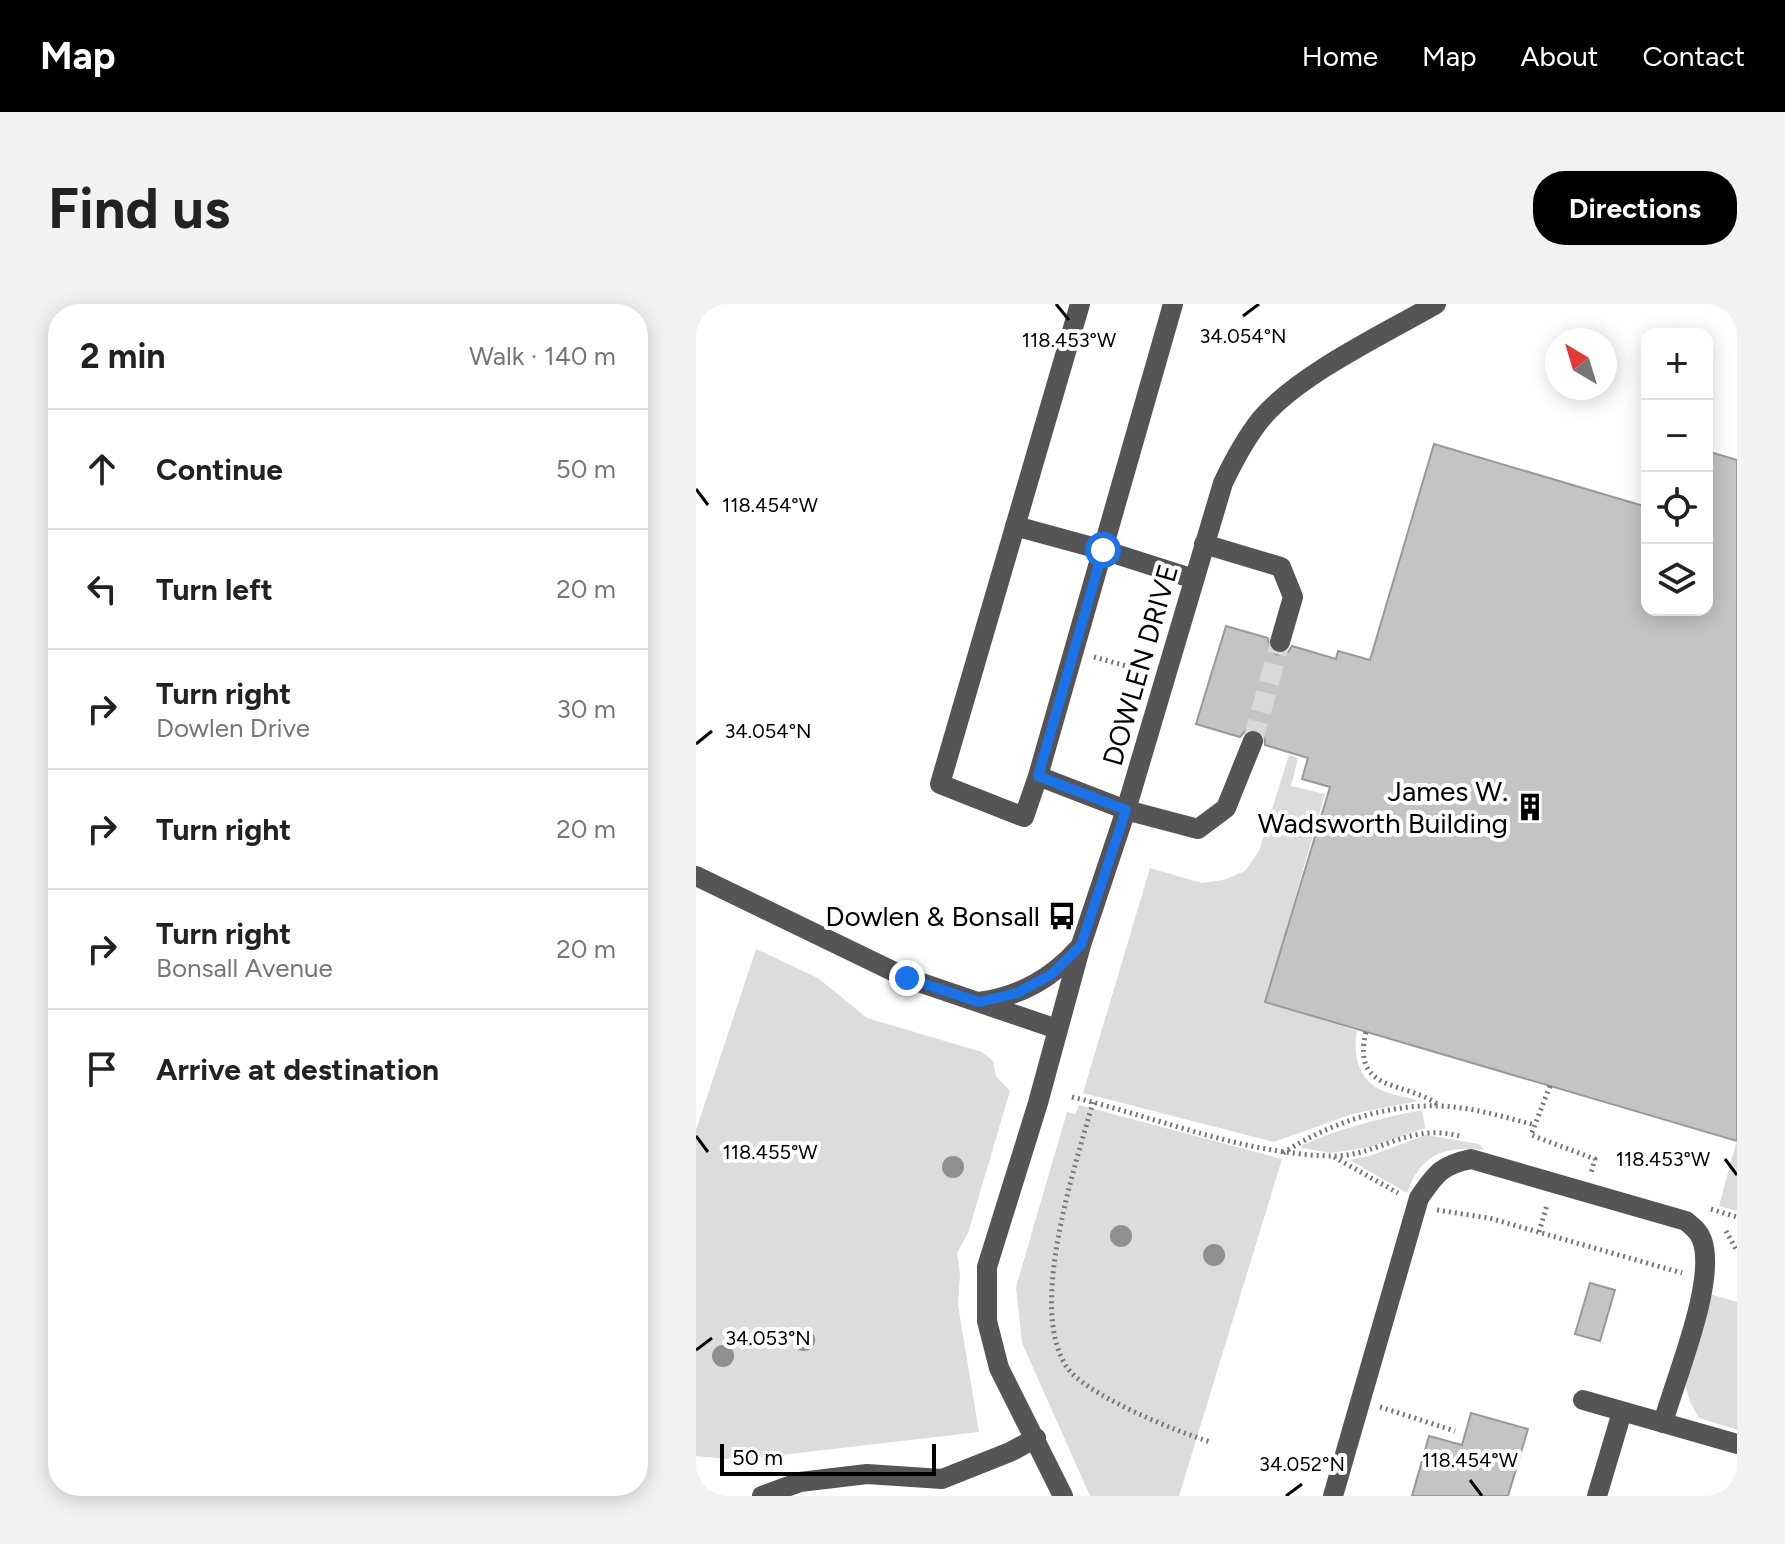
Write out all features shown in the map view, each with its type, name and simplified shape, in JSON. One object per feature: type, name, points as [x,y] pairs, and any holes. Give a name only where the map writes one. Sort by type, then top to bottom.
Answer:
[{"type":"street","points":[[1080,304],[940,784],[1024,817],[1173,304]]},
{"type":"street","name":"DOWLEN DRIVE","points":[[1063,1496],[999,1368],[987,1321],[987,1267],[1038,1103],[1081,945],[1126,810],[1223,483],[1239,451],[1263,417],[1306,380],[1436,304]]},
{"type":"street","points":[[1015,526],[1194,579]]},
{"type":"street","points":[[1204,544],[1281,567],[1293,597],[1280,642]]},
{"type":"street","points":[[1038,776],[1126,810],[1198,829],[1226,808],[1253,741]]},
{"type":"street","points":[[696,876],[907,978],[1057,1029]]},
{"type":"street","points":[[979,1002],[999,999],[1034,985],[1067,961],[1081,945]]},
{"type":"street","points":[[1333,1496],[1419,1198],[1433,1177],[1449,1163],[1471,1159],[1686,1221],[1698,1231],[1704,1243],[1706,1259],[1702,1295],[1663,1423]]},
{"type":"street","points":[[1583,1400],[1737,1444]]},
{"type":"street","points":[[1597,1496],[1622,1412]]},
{"type":"street","points":[[762,1496],[800,1482],[867,1474],[944,1488],[1036,1438]]},
{"type":"path","points":[[1093,657],[1141,670]]},
{"type":"path","points":[[1366,1032],[1361,1050],[1367,1068],[1379,1082],[1429,1098],[1440,1106]]},
{"type":"path","points":[[1550,1086],[1531,1135],[1595,1159],[1591,1174],[1577,1170]]},
{"type":"path","points":[[1072,1097],[1282,1153],[1333,1156],[1366,1152],[1426,1131],[1466,1139]]},
{"type":"path","points":[[1093,1102],[1059,1236],[1051,1296],[1055,1341],[1066,1367],[1102,1395],[1176,1431],[1211,1442]]},
{"type":"path","points":[[1282,1153],[1308,1136],[1395,1109],[1440,1106],[1490,1113],[1535,1125]]},
{"type":"path","points":[[1333,1156],[1400,1194],[1397,1206]]},
{"type":"path","points":[[1539,1232],[1548,1200]]},
{"type":"path","points":[[1698,1205],[1737,1217]]},
{"type":"path","points":[[1451,1214],[1489,1218],[1692,1276]]},
{"type":"path","points":[[1726,1231],[1737,1235]]},
{"type":"path","points":[[1380,1406],[1455,1431]]},
{"type":"shaded area","points":[[1289,755],[1298,758],[1291,786],[1325,794],[1265,1002],[1357,1031],[1358,1061],[1368,1081],[1383,1091],[1418,1101],[1352,1114],[1274,1142],[1083,1093],[1150,868],[1202,883],[1223,880],[1245,871],[1259,851]]},
{"type":"shaded area","points":[[756,949],[818,978],[867,1018],[982,1052],[993,1061],[996,1076],[1010,1091],[968,1233],[957,1253],[960,1274],[958,1305],[979,1432],[738,1460],[696,1456],[696,1130]]},
{"type":"shaded area","points":[[1079,1105],[1282,1159],[1179,1496],[1090,1496],[1022,1343],[1016,1287],[1067,1112],[1075,1114]]},
{"type":"shaded area","points":[[1422,1110],[1425,1128],[1370,1147],[1331,1153],[1301,1148],[1346,1129]]},
{"type":"shaded area","points":[[1426,1135],[1479,1144],[1484,1150],[1457,1149],[1436,1155],[1419,1170],[1407,1193],[1350,1160],[1369,1156]]},
{"type":"shaded area","points":[[1737,1143],[1737,1211],[1719,1206]]},
{"type":"shaded area","points":[[1710,1294],[1737,1302],[1737,1430],[1699,1418],[1684,1381]]},
{"type":"building","name":"James W. Wadsworth Building","points":[[1434,444],[1641,505],[1641,616],[1713,616],[1713,453],[1737,460],[1737,1141],[1265,1002],[1330,787],[1302,779],[1308,758],[1265,745],[1264,734],[1259,729],[1246,730],[1240,737],[1196,724],[1226,626],[1268,638],[1270,650],[1277,655],[1288,652],[1292,646],[1336,659],[1338,651],[1370,660]]},
{"type":"building","points":[[1590,1283],[1615,1290],[1600,1341],[1575,1334]]},
{"type":"building","points":[[1471,1413],[1528,1429],[1508,1496],[1412,1496],[1429,1436],[1462,1445]]},
{"type":"tunnel","points":[[1253,741],[1280,642]]},
{"type":"place","name":"James W. Wadsworth Building","points":[[1530,807]]},
{"type":"place","name":"Dowlen & Bonsall","points":[[1062,916]]},
{"type":"route","points":[[907,978],[979,1002],[999,999],[1052,974],[1081,945],[1126,810],[1038,776],[1103,550]]}]
